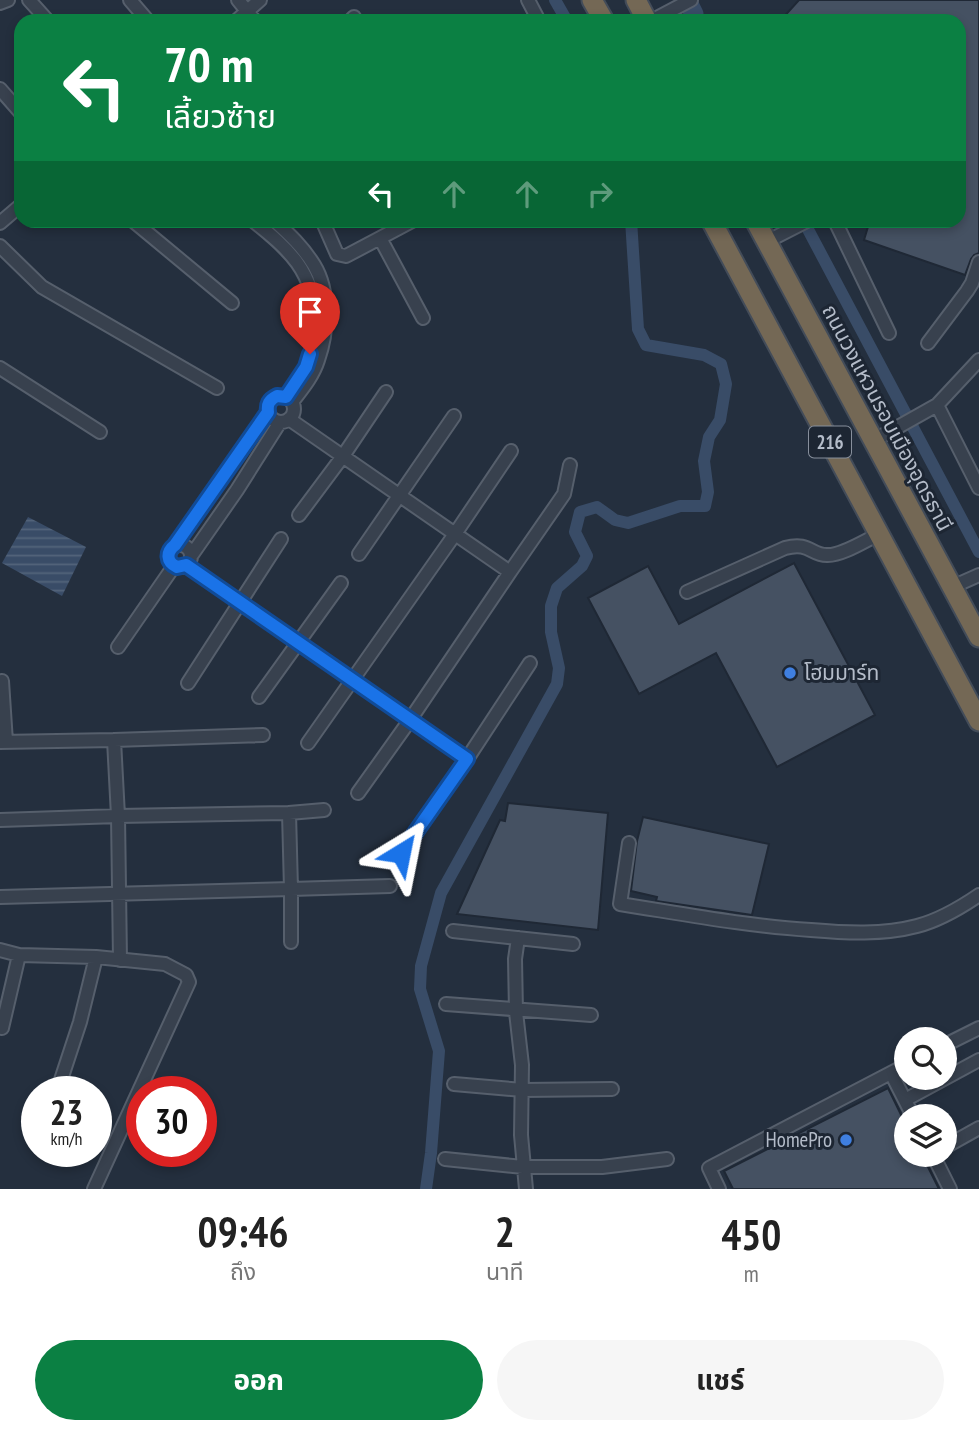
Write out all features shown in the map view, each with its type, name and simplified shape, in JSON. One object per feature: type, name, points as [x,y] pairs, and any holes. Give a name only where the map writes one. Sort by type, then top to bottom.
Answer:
[{"type":"highway","name":"216","points":[[715,228],[979,721]]},
{"type":"highway","name":"ถนนวงแหวนรอบเมืองอุดรธานี","points":[[759,228],[873,441],[966,581],[979,637]]},
{"type":"street","points":[[0,3],[8,0]]},
{"type":"street","points":[[29,0],[42,14]]},
{"type":"street","points":[[130,0],[142,14]]},
{"type":"street","points":[[238,0],[249,14]]},
{"type":"street","points":[[664,14],[691,0]]},
{"type":"street","points":[[0,89],[14,105]]},
{"type":"street","points":[[142,228],[232,303]]},
{"type":"street","points":[[262,228],[294,258],[313,291],[315,337],[306,367],[289,399]]},
{"type":"street","points":[[282,228],[315,267],[325,303],[323,343],[318,360],[312,373],[289,399]]},
{"type":"street","points":[[326,228],[337,254],[346,256],[396,228]]},
{"type":"street","points":[[766,242],[793,228]]},
{"type":"street","points":[[838,228],[889,333]]},
{"type":"street","points":[[380,238],[423,318]]},
{"type":"street","points":[[0,246],[42,287],[217,388]]},
{"type":"street","points":[[928,342],[967,291],[979,262]]},
{"type":"street","points":[[873,441],[937,405],[979,360]]},
{"type":"street","points":[[0,368],[100,432]]},
{"type":"street","points":[[299,515],[386,392]]},
{"type":"street","points":[[118,647],[184,562],[284,420],[294,409],[289,399],[277,396],[271,399],[267,406],[272,419],[284,420],[343,456],[510,572]]},
{"type":"street","points":[[937,405],[979,488]]},
{"type":"street","points":[[268,412],[223,479],[171,548],[169,559],[184,562],[467,759]]},
{"type":"street","points":[[359,554],[454,416]]},
{"type":"street","points":[[308,743],[511,451]]},
{"type":"street","points":[[358,793],[564,494],[570,465]]},
{"type":"street","points":[[223,479],[237,490]]},
{"type":"street","points":[[687,592],[794,545],[827,555],[879,534]]},
{"type":"street","points":[[188,683],[281,539]]},
{"type":"street","points":[[175,545],[188,548],[184,562]]},
{"type":"street","points":[[259,697],[341,583]]},
{"type":"street","points":[[401,853],[530,663]]},
{"type":"street","points":[[2,681],[3,742],[263,735]]},
{"type":"street","points":[[114,740],[120,960]]},
{"type":"street","points":[[0,820],[324,810]]},
{"type":"street","points":[[289,813],[291,942]]},
{"type":"street","points":[[629,843],[620,904],[735,923],[836,932],[880,932],[917,926],[962,907],[979,895]]},
{"type":"street","points":[[0,897],[390,886]]},
{"type":"street","points":[[453,931],[573,944]]},
{"type":"street","points":[[518,938],[515,959],[516,1009],[521,1052],[521,1113],[526,1189]]},
{"type":"street","points":[[0,950],[19,955],[96,957],[165,964],[186,975],[189,982],[94,1189]]},
{"type":"street","points":[[0,1027],[2,1028],[19,955]]},
{"type":"street","points":[[62,1076],[96,957]]},
{"type":"street","points":[[446,1004],[591,1015]]},
{"type":"street","points":[[957,1040],[978,1030]]},
{"type":"street","points":[[905,1100],[979,1060]]},
{"type":"street","points":[[719,1189],[709,1168],[894,1071]]},
{"type":"street","points":[[891,1073],[907,1104]]},
{"type":"street","points":[[454,1084],[523,1090],[612,1089]]},
{"type":"street","points":[[957,1140],[979,1128]]},
{"type":"street","points":[[445,1159],[523,1167],[602,1167],[667,1159]]},
{"type":"street","points":[[939,1167],[950,1189]]},
{"type":"water","points":[[28,517],[86,547],[62,596],[2,563]]},
{"type":"building","points":[[799,0],[979,0],[979,253],[971,259],[965,275],[864,240],[868,228],[966,228],[966,14],[786,14]]},
{"type":"building","name":"โฮมมาร์ท","points":[[794,563],[875,715],[777,767],[716,653],[639,694],[588,598],[648,566],[679,624]]},
{"type":"building","points":[[508,803],[608,813],[598,930],[457,914],[500,820],[505,821]]},
{"type":"building","points":[[643,817],[769,844],[752,915],[656,901],[657,897],[631,891]]},
{"type":"building","name":"HomePro","points":[[888,1088],[896,1104],[894,1167],[928,1167],[939,1189],[733,1189],[724,1171]]},
{"type":"waterway","points":[[555,0],[563,14]]},
{"type":"waterway","points":[[687,0],[694,14]]},
{"type":"waterway","points":[[426,1189],[439,1051],[420,989],[421,966],[441,893],[557,684],[559,668],[551,632],[551,606],[557,588],[582,566],[587,556],[575,532],[580,512],[597,507],[615,520],[628,523],[680,506],[705,506],[708,492],[704,461],[709,437],[720,420],[726,384],[721,364],[704,355],[646,345],[638,329],[632,228]]},
{"type":"waterway","points":[[807,228],[979,552]]},
{"type":"place","name":"โฮมมาร์ท","points":[[790,673]]},
{"type":"place","name":"HomePro","points":[[846,1140]]},
{"type":"route","points":[[310,354],[306,367],[286,397],[277,396],[269,401],[268,412],[223,479],[171,548],[169,559],[174,566],[186,565],[467,759],[401,853]]}]
